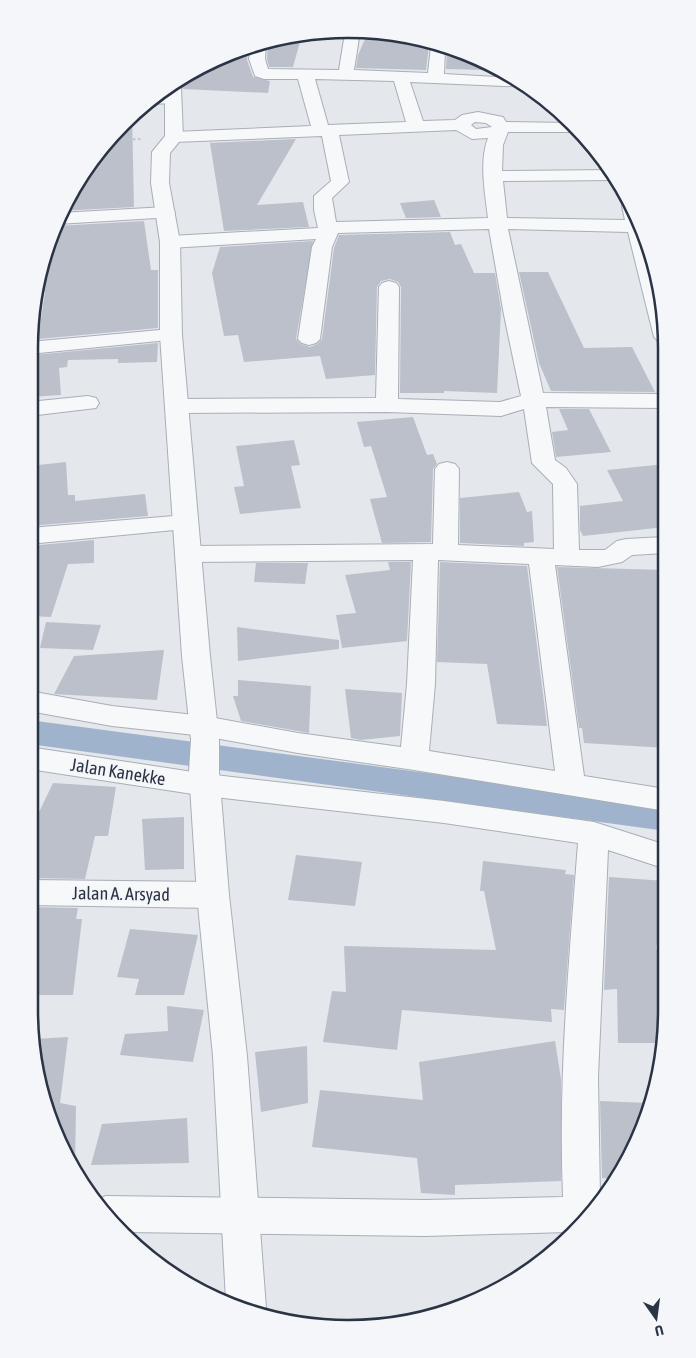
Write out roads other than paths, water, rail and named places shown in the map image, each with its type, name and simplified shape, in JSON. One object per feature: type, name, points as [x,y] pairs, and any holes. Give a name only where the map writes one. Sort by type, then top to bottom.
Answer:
[{"type":"street","points":[[346,73],[352,38]]},
{"type":"street","points":[[258,51],[257,59],[261,72],[346,73],[436,77],[468,82],[509,83]]},
{"type":"street","points":[[436,77],[437,51]]},
{"type":"street","points":[[305,73],[325,130],[340,182],[323,196],[323,210],[329,230],[322,247],[309,339]]},
{"type":"street","points":[[400,76],[416,127]]},
{"type":"street","points":[[468,82],[476,117]]},
{"type":"street","points":[[173,93],[174,137],[161,152],[159,165],[170,242],[171,335],[205,756],[213,895],[230,1056],[238,1217],[246,1303]]},
{"type":"street","points":[[460,125],[465,120],[476,117],[497,121],[498,129],[492,157],[496,223],[538,423],[544,463],[558,473],[565,484],[554,557],[571,785]]},
{"type":"street","points":[[174,137],[460,125],[472,134],[498,129],[568,128]]},
{"type":"street","points":[[493,176],[606,175]]},
{"type":"street","points":[[66,219],[166,213]]},
{"type":"street","points":[[170,242],[329,230],[496,223],[633,226]]},
{"type":"street","points":[[641,246],[654,297]]},
{"type":"street","points":[[387,405],[389,287]]},
{"type":"street","points":[[38,347],[171,335]]},
{"type":"street","points":[[177,406],[387,405],[501,409],[532,400],[658,401]]},
{"type":"street","points":[[38,408],[88,403]]},
{"type":"street","points":[[414,759],[436,552],[447,469]]},
{"type":"street","points":[[38,535],[186,523]]},
{"type":"street","points":[[188,554],[436,552],[608,558],[626,547],[658,545]]},
{"type":"street","points":[[38,703],[112,716],[205,756],[444,812],[594,834],[658,854]]},
{"type":"street","points":[[205,756],[298,743],[414,759],[658,799]]},
{"type":"street","name":"Jalan Kanekke","points":[[38,758],[205,756]]},
{"type":"street","points":[[585,1210],[580,1114],[584,984],[594,834]]},
{"type":"street","name":"Jalan A. Arsyad","points":[[38,892],[111,895],[213,895]]},
{"type":"street","points":[[114,1214],[238,1217],[579,1217]]},
{"type":"waterway","points":[[38,733],[658,817]]}]
